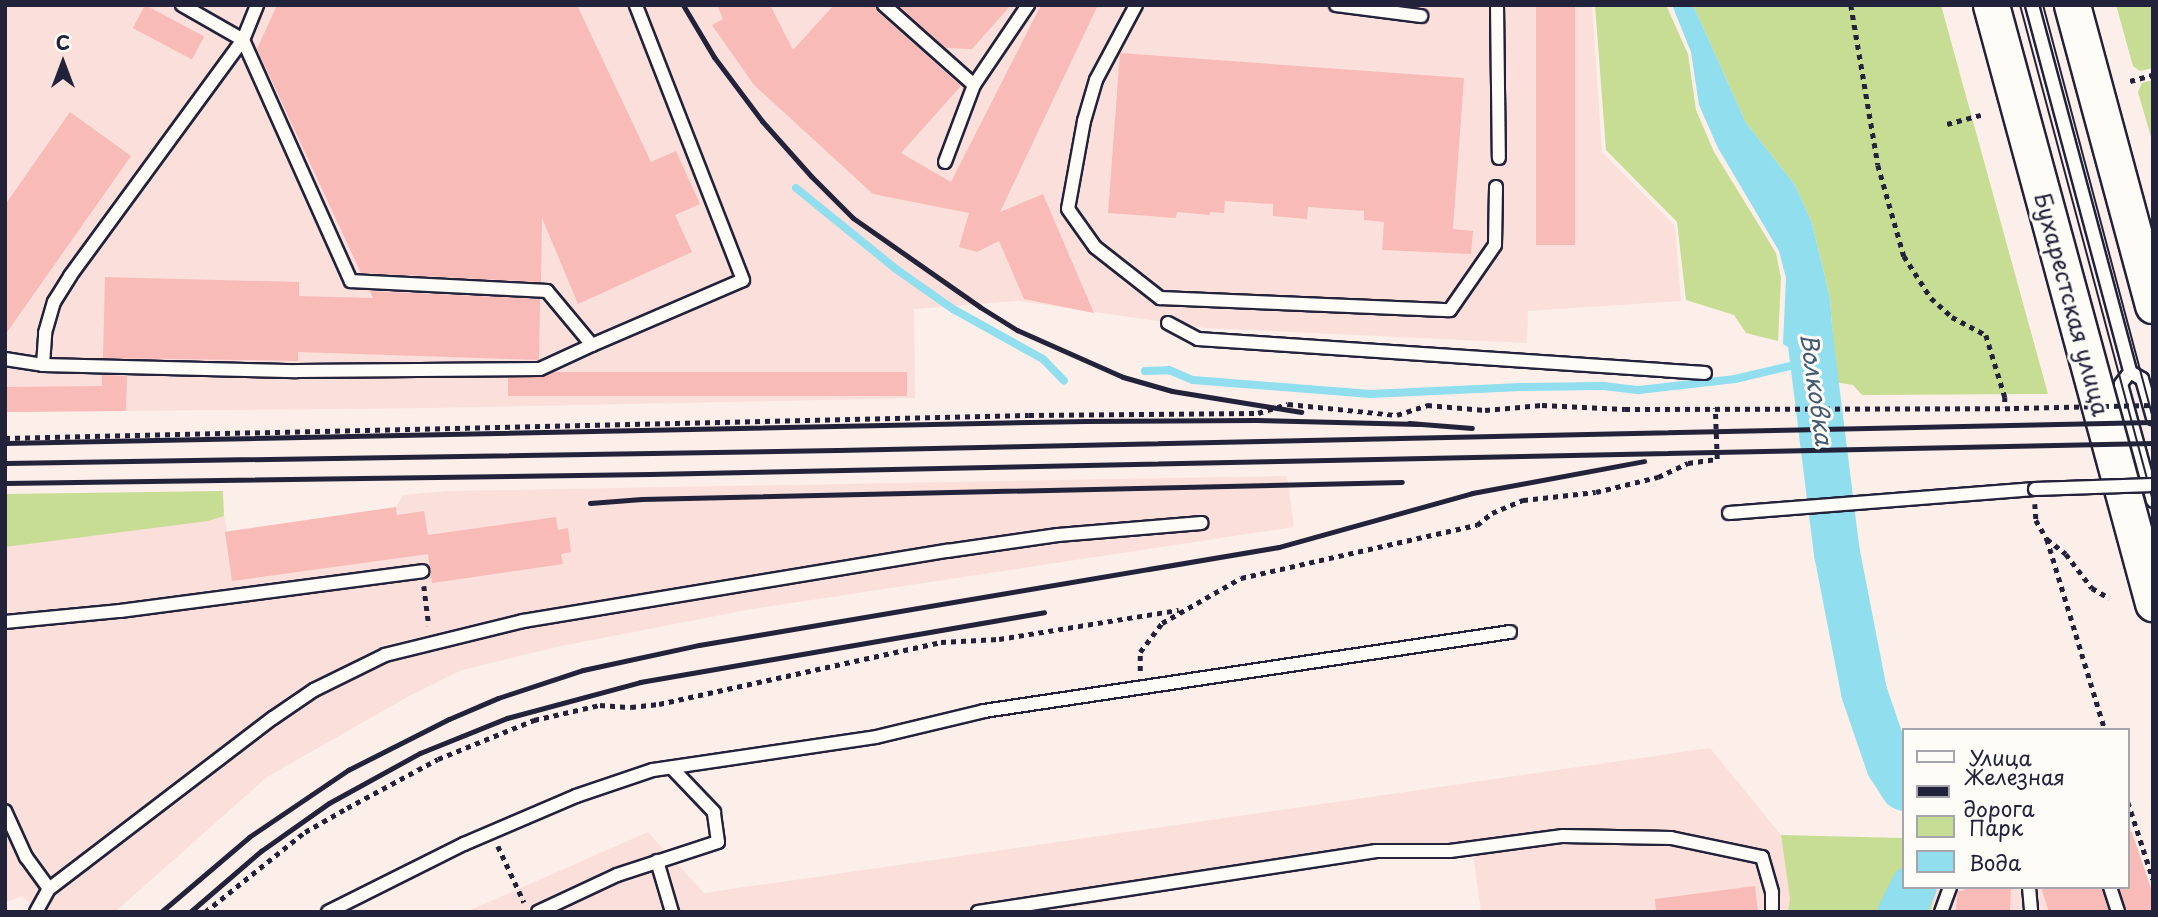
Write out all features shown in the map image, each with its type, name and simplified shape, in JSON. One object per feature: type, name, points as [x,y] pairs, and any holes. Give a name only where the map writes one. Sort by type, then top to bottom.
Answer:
[{"type":"main road","name":"Бухарестская улица","points":[[1991,5],[2153,603]]},
{"type":"main road","points":[[2072,5],[2094,77],[2153,305]]},
{"type":"main road","points":[[2087,5],[2094,77]]},
{"type":"lane","points":[[182,5],[243,40],[351,281],[547,291],[592,345]]},
{"type":"lane","points":[[43,365],[45,333],[54,302],[69,276],[243,40],[257,5]]},
{"type":"lane","points":[[5,359],[43,365],[298,371],[540,369],[743,279],[636,5]]},
{"type":"lane","points":[[884,5],[974,85]]},
{"type":"lane","points":[[945,162],[974,85],[1028,5]]},
{"type":"lane","points":[[1136,5],[1096,80],[1084,121],[1068,209],[1095,247],[1160,298],[1450,310],[1495,244],[1496,187]]},
{"type":"lane","points":[[1336,5],[1421,16]]},
{"type":"lane","points":[[1497,5],[1499,158]]},
{"type":"lane","points":[[2032,5],[2130,372],[2142,379],[2153,418]]},
{"type":"lane","points":[[1168,323],[1198,339],[1705,373]]},
{"type":"lane","points":[[2130,372],[2121,384],[2153,501]]},
{"type":"lane","points":[[1729,513],[2035,489],[2153,485]]},
{"type":"lane","points":[[36,912],[49,889],[314,690],[384,655],[523,621],[947,551],[1058,535],[1201,523]]},
{"type":"lane","points":[[5,622],[120,611],[422,571]]},
{"type":"lane","points":[[328,912],[576,796],[653,770],[876,737],[984,711],[1510,632]]},
{"type":"lane","points":[[538,912],[617,874],[718,842],[714,812],[672,768]]},
{"type":"lane","points":[[5,811],[26,857],[49,889]]},
{"type":"lane","points":[[978,912],[1376,851],[1450,851],[1563,836],[1671,838],[1762,857],[1772,893],[1772,912]]},
{"type":"lane","points":[[657,862],[672,912]]},
{"type":"lane","points":[[1941,912],[1949,889]]},
{"type":"lane","points":[[2029,889],[2031,912]]},
{"type":"lane","points":[[2111,889],[2118,912]]},
{"type":"path","points":[[1850,5],[1878,165],[1904,256],[1931,298],[1952,317],[1986,335],[2005,397],[2005,407]]},
{"type":"path","points":[[2130,81],[2153,75]]},
{"type":"path","points":[[1947,124],[1981,116]]},
{"type":"path","points":[[5,438],[1029,415],[1258,413],[1288,404],[1397,415],[1427,405],[1485,410],[1542,405],[2014,408],[2153,405]]},
{"type":"path","points":[[1141,688],[1140,652],[1161,623],[1178,610],[1241,578],[1477,525],[1492,513],[1523,500],[1596,492],[1658,477],[1688,463],[1717,459],[1715,408]]},
{"type":"path","points":[[2035,489],[2036,520],[2047,540],[2104,728]]},
{"type":"path","points":[[2047,540],[2066,554],[2092,588],[2109,598]]},
{"type":"path","points":[[422,571],[431,644]]},
{"type":"path","points":[[205,912],[306,832],[347,808],[438,759],[534,720],[600,705],[631,707],[659,704],[941,642],[999,639],[1178,610]]},
{"type":"path","points":[[2130,808],[2153,879]]},
{"type":"path","points":[[492,833],[528,912]]},
{"type":"shaded area","points":[[5,5],[1592,5],[1602,152],[1675,226],[1681,301],[1528,311],[1527,343],[1205,328],[1019,301],[914,309],[915,398],[433,408],[5,412]]},
{"type":"shaded area","points":[[1287,476],[1294,527],[752,609],[561,646],[462,670],[411,695],[267,777],[115,912],[39,912],[22,896],[5,903],[5,547],[224,516],[227,531],[396,507],[403,495],[448,491]]},
{"type":"shaded area","points":[[1710,748],[1781,835],[1790,899],[1788,912],[1481,912],[1471,840],[1046,912],[466,912],[648,832],[704,893]]},
{"type":"shaded area","points":[[2130,827],[2153,893],[2153,912],[1931,912],[1935,889],[2130,889]]},
{"type":"green space","points":[[1595,5],[1666,5],[1688,54],[1696,110],[1714,152],[1776,253],[1781,278],[1778,341],[1746,333],[1734,315],[1686,300],[1677,222],[1606,150]]},
{"type":"green space","points":[[1693,5],[1941,5],[2048,394],[1862,395],[1853,385],[1828,381],[1833,342],[1830,298],[1812,223],[1795,185],[1746,123]]},
{"type":"green space","points":[[2116,5],[2153,5],[2153,68],[2140,71],[2133,66]]},
{"type":"green space","points":[[2153,80],[2153,144],[2138,92],[2142,83]]},
{"type":"green space","points":[[223,491],[224,516],[208,521],[5,547],[5,494]]},
{"type":"green space","points":[[1781,835],[1902,838],[1902,889],[1935,889],[1931,912],[1788,912],[1790,899]]},
{"type":"water","points":[[1672,5],[1693,5],[1746,123],[1795,185],[1812,223],[1830,298],[1833,342],[1828,381],[1808,381],[1799,354],[1783,344],[1786,278],[1779,251],[1718,148],[1699,105],[1691,52]]},
{"type":"building","points":[[145,5],[204,36],[192,59],[133,28]]},
{"type":"building","points":[[277,5],[577,5],[651,162],[676,151],[700,204],[675,215],[692,252],[578,304],[542,218],[541,282],[361,273],[257,49]]},
{"type":"building","points":[[717,5],[770,5],[793,50],[834,5],[875,5],[878,12],[961,86],[901,153],[951,182],[1041,5],[1098,5],[1000,212],[1043,194],[1094,313],[1024,299],[999,241],[977,252],[959,247],[969,213],[873,194],[754,85],[712,25],[723,19]]},
{"type":"building","points":[[897,5],[1011,5],[972,49],[946,48]]},
{"type":"building","points":[[1536,5],[1575,5],[1575,245],[1536,245]]},
{"type":"building","points":[[1120,53],[1464,78],[1453,229],[1473,231],[1471,254],[1382,250],[1384,222],[1364,220],[1364,211],[1308,207],[1307,219],[1273,216],[1273,204],[1225,201],[1224,213],[1210,212],[1210,215],[1177,212],[1176,218],[1108,213]]},
{"type":"building","points":[[70,112],[131,156],[5,335],[5,205]]},
{"type":"building","points":[[105,277],[299,282],[299,296],[373,298],[370,291],[540,299],[539,360],[298,352],[298,361],[103,358]]},
{"type":"building","points":[[508,372],[907,372],[907,396],[508,396]]},
{"type":"building","points":[[102,375],[127,376],[126,411],[5,412],[5,387],[102,386]]},
{"type":"building","points":[[396,507],[397,515],[424,511],[428,535],[556,517],[558,530],[568,528],[571,552],[561,554],[563,564],[432,583],[428,554],[232,581],[225,532]]},
{"type":"building","points":[[2130,832],[2153,895],[2153,912],[2127,912],[2120,889],[2130,889]]},
{"type":"building","points":[[1755,886],[1758,912],[1656,912],[1655,899]]},
{"type":"building","points":[[2011,889],[2010,912],[1956,912],[1958,891]]},
{"type":"building","points":[[2042,889],[2102,889],[2109,912],[2049,912]]},
{"type":"waterway","points":[[796,188],[896,269],[953,309],[1043,359],[1064,381]]},
{"type":"waterway","name":"Волковка","points":[[1808,321],[1837,553],[1864,692],[1889,765],[1902,785]]},
{"type":"waterway","points":[[1145,371],[1169,370],[1193,380],[1370,394],[1521,387],[1604,386],[1639,390],[1735,379],[1811,361]]},
{"type":"waterway","name":"Волковка","points":[[1901,912],[1913,889]]},
{"type":"tram line","points":[[2020,5],[2153,501]]},
{"type":"tram line","points":[[2043,5],[2153,418]]},
{"type":"railway","points":[[683,5],[714,57],[762,121],[811,176],[853,218],[980,307],[1017,330],[1123,377],[1172,391],[1301,412]]},
{"type":"railway","points":[[5,443],[1086,421],[1256,420],[1419,424]]},
{"type":"railway","points":[[5,463],[838,450],[2153,422]]},
{"type":"railway","points":[[1409,423],[1472,428]]},
{"type":"railway","points":[[5,483],[650,474],[2153,443]]},
{"type":"railway","points":[[161,912],[249,837],[348,770],[449,719],[498,698],[583,670],[699,645],[1279,547],[1472,493],[1644,461]]},
{"type":"railway","points":[[590,503],[642,499],[1402,482]]},
{"type":"railway","points":[[190,912],[261,851],[329,803],[420,753],[507,718],[640,682],[1044,612]]}]
